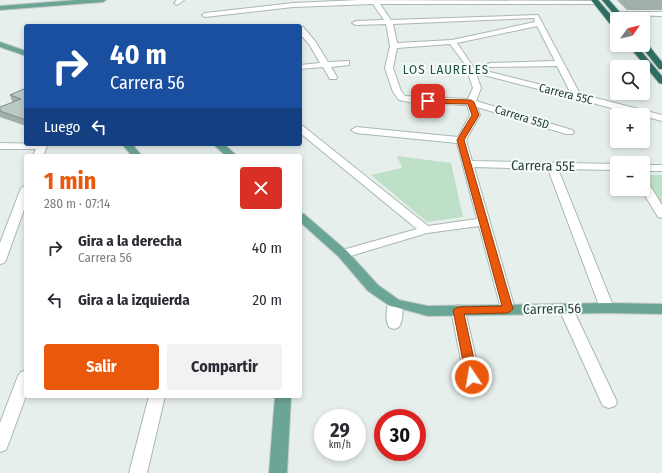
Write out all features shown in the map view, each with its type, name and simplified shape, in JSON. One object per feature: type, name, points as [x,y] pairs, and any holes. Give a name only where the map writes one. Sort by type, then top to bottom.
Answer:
[{"type":"highway","points":[[605,0],[616,12]]},
{"type":"highway","points":[[595,1],[610,19]]},
{"type":"highway","points":[[638,52],[662,81]]},
{"type":"highway","points":[[650,52],[661,64]]},
{"type":"main road","points":[[0,8],[103,0]]},
{"type":"main road","points":[[0,44],[24,53]]},
{"type":"main road","points":[[129,146],[135,154]]},
{"type":"main road","points":[[220,146],[230,154]]},
{"type":"main road","points":[[302,218],[343,254],[373,288],[395,303]]},
{"type":"main road","name":"Carrera 56","points":[[395,303],[428,311],[566,308],[662,309]]},
{"type":"main road","points":[[278,473],[283,398]]},
{"type":"street","points":[[205,15],[283,6],[375,1],[595,1]]},
{"type":"street","points":[[375,1],[389,22],[394,46],[452,42],[538,20]]},
{"type":"street","points":[[529,2],[577,98]]},
{"type":"street","points":[[650,15],[662,14]]},
{"type":"street","points":[[356,23],[538,20]]},
{"type":"street","points":[[650,22],[662,22]]},
{"type":"street","points":[[302,32],[312,43],[333,77]]},
{"type":"street","points":[[452,42],[469,64],[477,88],[471,102],[475,115],[461,140],[508,309]]},
{"type":"street","points":[[302,44],[312,43]]},
{"type":"street","name":"Carrera 55D","points":[[394,46],[389,68],[397,92],[402,98],[414,100],[471,102],[569,132]]},
{"type":"street","points":[[302,67],[346,63]]},
{"type":"street","points":[[490,65],[560,63]]},
{"type":"street","name":"Carrera 55C","points":[[470,69],[577,98],[662,118]]},
{"type":"street","points":[[302,130],[426,230]]},
{"type":"street","points":[[356,130],[461,140]]},
{"type":"street","points":[[0,146],[40,151]]},
{"type":"street","name":"Carrera 55E","points":[[468,164],[610,167]]},
{"type":"street","points":[[552,166],[607,308]]},
{"type":"street","points":[[650,168],[662,168]]},
{"type":"street","points":[[0,260],[24,194]]},
{"type":"street","points":[[650,195],[662,215]]},
{"type":"street","points":[[343,254],[426,230],[483,222]]},
{"type":"street","points":[[394,324],[395,303]]},
{"type":"street","points":[[566,308],[609,402]]},
{"type":"street","points":[[458,310],[475,390]]},
{"type":"street","points":[[0,445],[24,381]]},
{"type":"street","points":[[138,473],[157,398]]},
{"type":"green space","points":[[397,156],[451,163],[463,217],[427,222],[371,175],[402,168]]},
{"type":"green space","points":[[650,175],[662,175],[662,205],[650,185]]},
{"type":"building","points":[[24,89],[24,119],[0,111],[0,107],[21,99],[10,95]]},
{"type":"district","name":"LOS LAURELES","points":[[446,69]]},
{"type":"route","points":[[428,101],[471,102],[475,115],[461,140],[508,309],[458,310],[472,377]]}]
